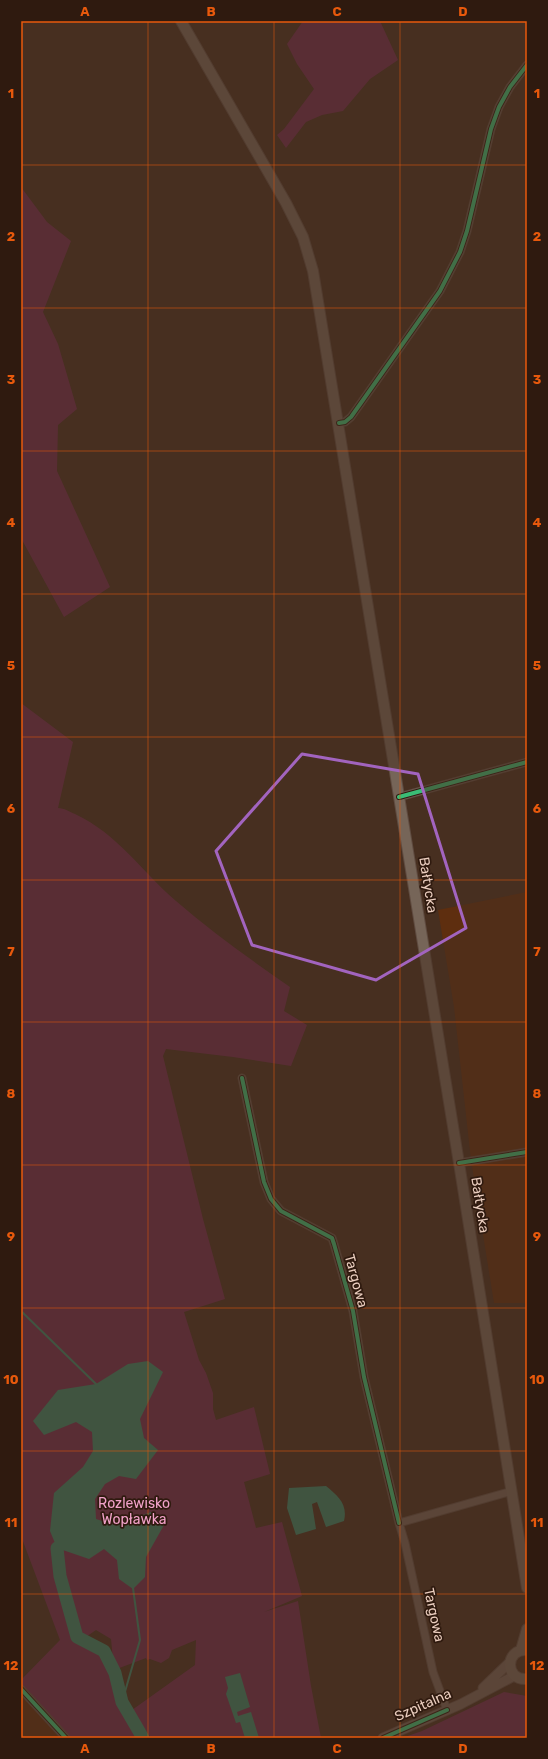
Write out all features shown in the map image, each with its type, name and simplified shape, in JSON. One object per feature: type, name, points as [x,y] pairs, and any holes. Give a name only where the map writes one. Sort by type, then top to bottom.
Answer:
[{"type":"main road","name":"Bałtycka","points":[[181,21],[286,203],[303,237],[315,277],[527,1588]]},
{"type":"main road","points":[[527,1629],[524,1650],[513,1655],[509,1663],[510,1670],[514,1676],[527,1680]]},
{"type":"street","points":[[339,423],[345,422],[351,417],[440,291],[450,272],[467,231],[491,129],[499,107],[510,87],[527,65]]},
{"type":"street","points":[[399,797],[527,762]]},
{"type":"street","name":"Targowa","points":[[242,1078],[264,1182],[271,1199],[281,1211],[332,1238],[334,1244],[353,1310],[364,1377],[405,1543],[433,1672],[447,1710]]},
{"type":"street","points":[[459,1163],[527,1152]]},
{"type":"street","points":[[399,1523],[512,1491]]},
{"type":"street","name":"Szpitalna","points":[[474,1697],[509,1663]]},
{"type":"street","name":"Szpitalna","points":[[383,1738],[447,1710],[514,1676]]},
{"type":"street","points":[[21,1689],[66,1738]]},
{"type":"highlighted area","points":[[302,754],[418,774],[466,928],[376,980],[252,945],[216,851]]},
{"type":"shaded area","points":[[527,892],[527,1303],[494,1303],[471,1160],[454,1007],[438,910]]},
{"type":"shaded area","points":[[148,1361],[163,1372],[140,1419],[144,1438],[158,1450],[136,1479],[119,1476],[105,1484],[95,1499],[96,1519],[115,1525],[151,1512],[164,1525],[146,1557],[145,1577],[133,1589],[119,1579],[117,1560],[104,1549],[89,1559],[57,1548],[50,1531],[54,1493],[83,1467],[93,1451],[92,1432],[76,1422],[44,1435],[33,1421],[58,1390],[96,1384],[128,1364]]},
{"type":"shaded area","points":[[326,1486],[341,1501],[345,1510],[344,1521],[326,1527],[317,1502],[312,1504],[316,1529],[296,1535],[287,1508],[289,1488]]},
{"type":"shaded area","points":[[240,1673],[250,1707],[237,1712],[238,1716],[251,1712],[259,1738],[245,1738],[240,1722],[236,1723],[226,1694],[228,1688],[225,1677]]},
{"type":"shaded area","points":[[21,1691],[65,1738],[21,1738]]},
{"type":"green space","points":[[303,21],[380,21],[398,60],[370,79],[343,111],[322,115],[306,122],[286,148],[277,135],[284,129],[314,89],[297,64],[287,44]]},
{"type":"green space","points":[[21,187],[47,222],[71,241],[43,312],[58,344],[77,409],[58,425],[57,471],[110,587],[64,617],[21,538]]},
{"type":"green space","name":"Rozlewisko Wopławka","points":[[21,703],[73,742],[58,808],[65,809],[90,822],[117,842],[176,901],[232,946],[290,987],[284,1011],[307,1025],[291,1066],[166,1049],[163,1056],[203,1219],[225,1299],[184,1312],[199,1360],[206,1373],[213,1393],[213,1409],[216,1420],[254,1407],[270,1474],[244,1482],[256,1528],[282,1522],[302,1596],[264,1612],[298,1601],[311,1686],[321,1738],[151,1738],[132,1710],[195,1665],[196,1640],[172,1650],[169,1658],[161,1663],[150,1659],[147,1660],[146,1658],[114,1670],[111,1639],[96,1630],[83,1639],[104,1651],[115,1673],[122,1702],[143,1738],[65,1738],[21,1691],[21,1680],[60,1640],[21,1536]]},
{"type":"green space","points":[[504,1692],[527,1696],[527,1738],[402,1738],[422,1731]]},
{"type":"waterway","points":[[21,1311],[96,1384],[96,1386]]},
{"type":"waterway","points":[[57,1548],[60,1576],[77,1637],[104,1651],[115,1673],[122,1702],[143,1738]]},
{"type":"waterway","points":[[122,1702],[140,1640],[133,1588]]},
{"type":"cycle path","points":[[339,423],[345,422],[351,417],[440,291],[460,252],[467,231],[491,129],[499,107],[510,87],[527,65]]},
{"type":"cycle path","points":[[399,797],[527,762]]},
{"type":"cycle path","points":[[242,1078],[264,1182],[271,1199],[281,1211],[332,1238],[353,1311],[364,1377],[399,1523]]},
{"type":"cycle path","points":[[459,1163],[527,1152]]},
{"type":"cycle path","points":[[21,1689],[66,1738]]},
{"type":"cycle path","points":[[383,1738],[447,1710]]}]
